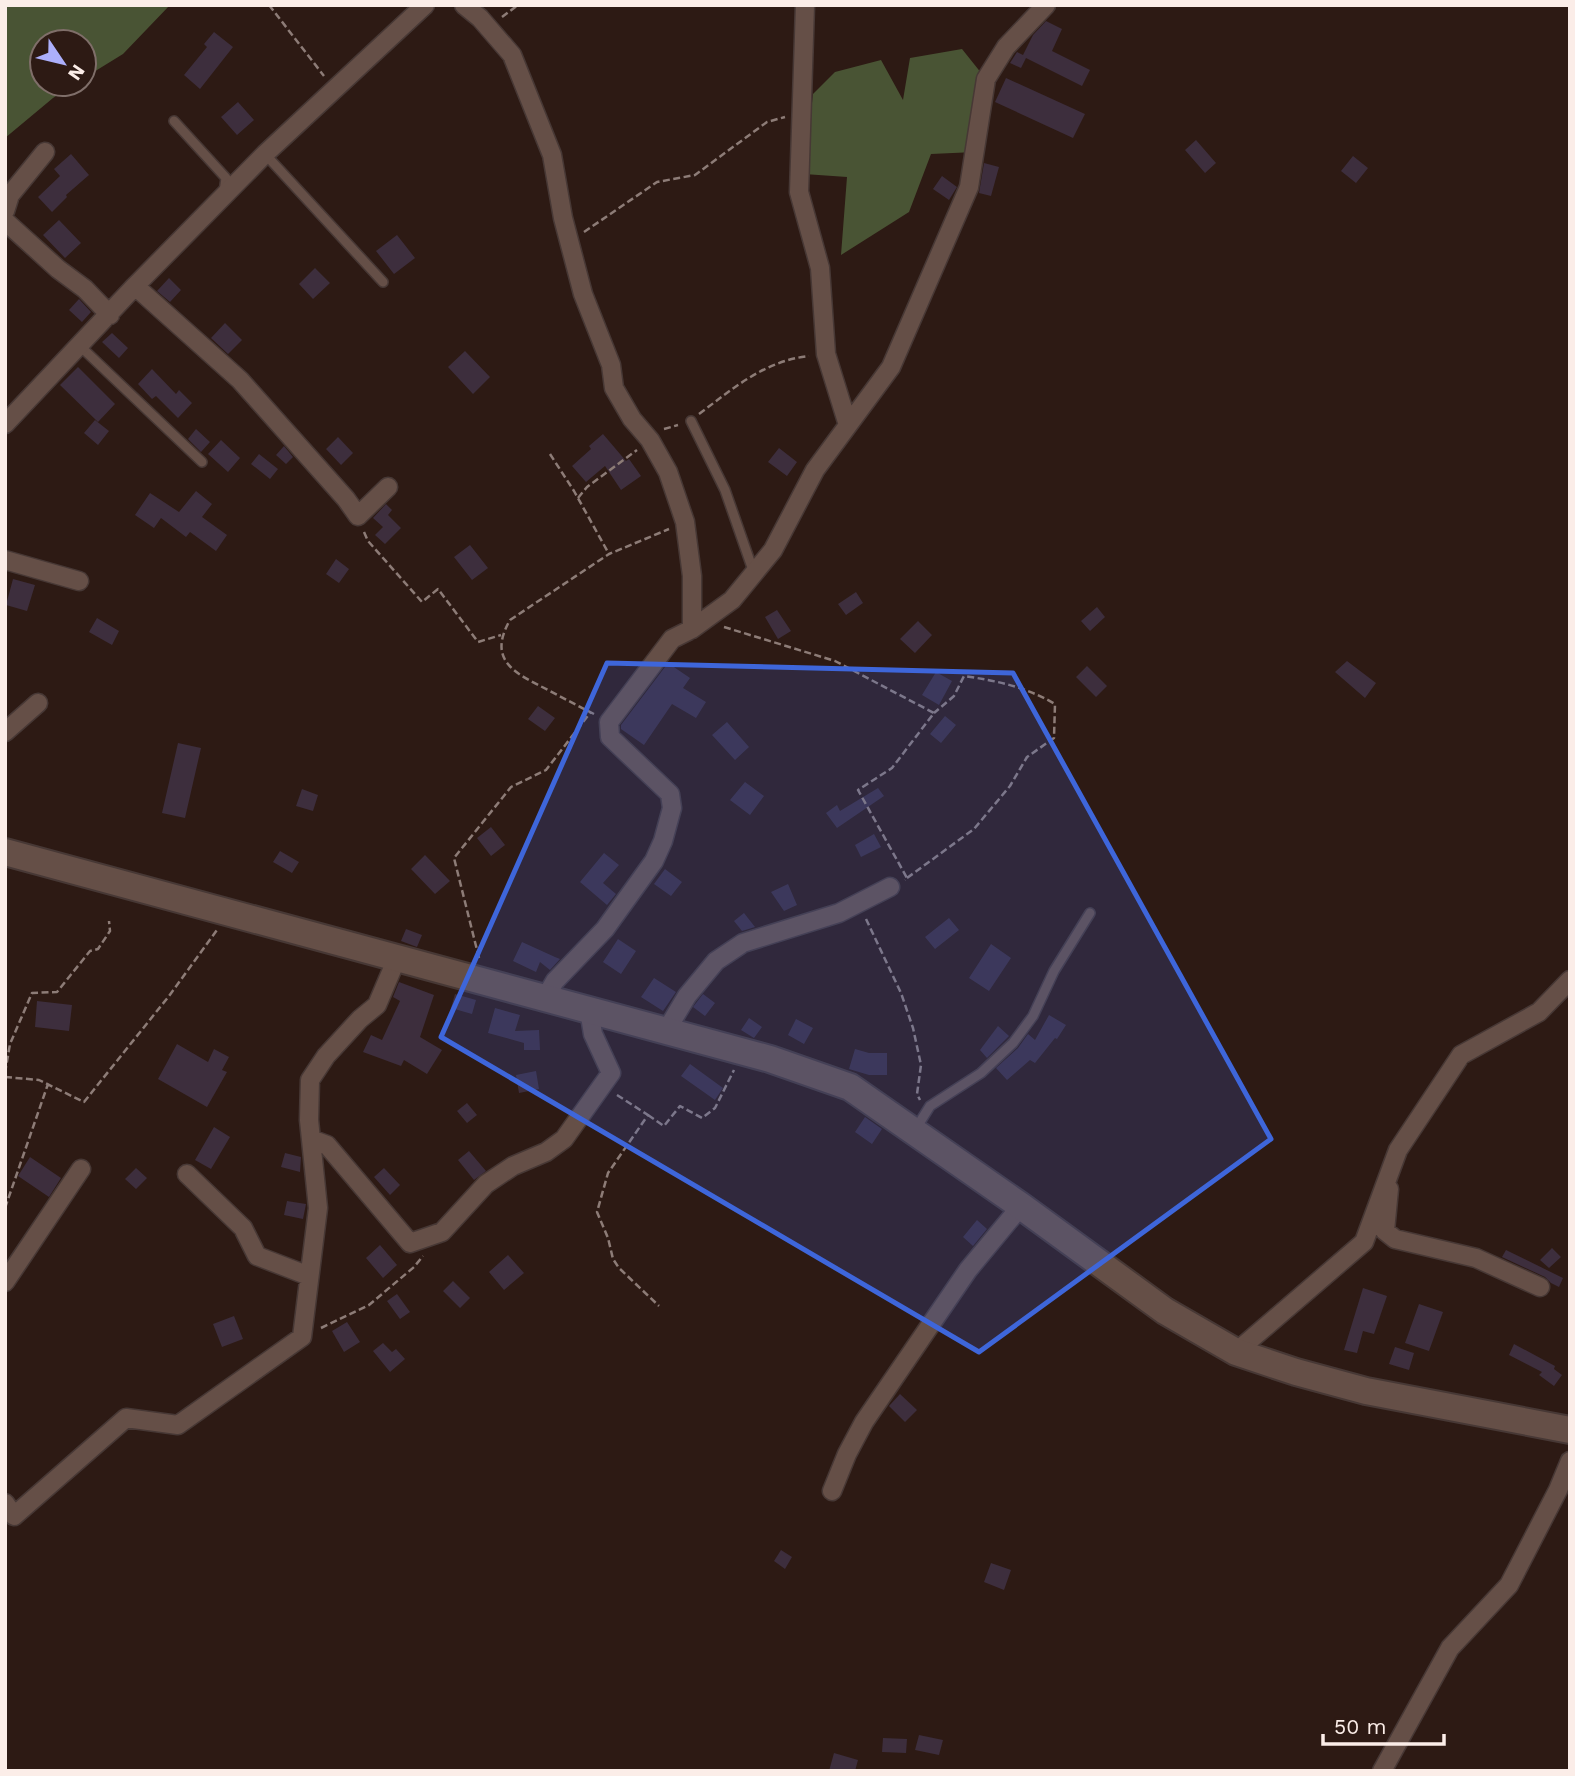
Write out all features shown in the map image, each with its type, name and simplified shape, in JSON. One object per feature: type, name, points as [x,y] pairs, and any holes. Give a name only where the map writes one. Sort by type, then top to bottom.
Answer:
[{"type":"main road","points":[[5,852],[744,1052],[850,1087],[919,1122],[1021,1206],[1165,1311],[1236,1352],[1366,1391],[1570,1430]]},
{"type":"street","points":[[5,424],[265,154],[425,5]]},
{"type":"street","points":[[464,5],[512,55],[552,155],[583,294],[611,365],[614,388],[632,419],[650,440],[668,472],[685,522],[698,625]]},
{"type":"street","points":[[805,5],[799,192],[820,268],[826,354],[848,425]]},
{"type":"street","points":[[545,998],[555,981],[605,929],[654,860],[663,841],[672,808],[670,794],[610,737],[609,722],[672,639],[698,625],[732,600],[773,550],[815,470],[891,367],[969,187],[986,79],[1006,47],[1046,5]]},
{"type":"street","points":[[5,211],[10,195],[46,152]]},
{"type":"street","points":[[5,221],[58,269],[85,289],[110,315]]},
{"type":"street","points":[[135,286],[240,380],[358,516],[388,486]]},
{"type":"street","points":[[5,560],[79,581]]},
{"type":"street","points":[[5,732],[38,703]]},
{"type":"street","points":[[666,1031],[687,996],[716,961],[743,943],[839,913],[890,887]]},
{"type":"street","points":[[5,1503],[14,1516],[126,1418],[178,1426],[302,1336],[318,1208],[311,1139],[310,1080],[326,1056],[360,1019],[377,1005],[397,958]]},
{"type":"street","points":[[1236,1352],[1364,1242],[1398,1150],[1461,1055],[1539,1012],[1570,979]]},
{"type":"street","points":[[311,1139],[327,1145],[410,1243],[442,1232],[486,1184],[513,1166],[546,1152],[564,1139],[611,1073],[593,1034],[589,1010]]},
{"type":"street","points":[[5,1282],[81,1169]]},
{"type":"street","points":[[187,1174],[243,1228],[257,1256],[309,1276]]},
{"type":"street","points":[[1389,1175],[1389,1206],[1385,1231],[1395,1239],[1476,1258],[1540,1287]]},
{"type":"street","points":[[832,1491],[864,1422],[968,1270],[1021,1206]]},
{"type":"street","points":[[1382,1771],[1450,1648],[1509,1585],[1570,1461]]},
{"type":"lane","points":[[174,121],[226,178],[224,197]]},
{"type":"lane","points":[[265,154],[383,282]]},
{"type":"lane","points":[[80,346],[202,462]]},
{"type":"lane","points":[[691,421],[725,490],[754,573]]},
{"type":"lane","points":[[919,1122],[930,1106],[981,1073],[1013,1043],[1033,1016],[1054,971],[1090,913]]},
{"type":"path","points":[[269,5],[334,89]]},
{"type":"path","points":[[488,27],[518,5]]},
{"type":"path","points":[[570,242],[657,182],[695,175],[767,122],[802,113]]},
{"type":"path","points":[[550,454],[609,554]]},
{"type":"path","points":[[358,516],[368,541],[422,602],[438,589],[478,642],[501,635]]},
{"type":"path","points":[[609,722],[516,674],[501,654],[501,635],[510,620],[609,554],[685,522]]},
{"type":"path","points":[[698,625],[835,662],[934,713]]},
{"type":"path","points":[[890,887],[907,878],[974,829],[1010,786],[1027,757],[1054,738],[1055,704],[1018,685],[964,676],[954,696],[934,713],[892,768],[858,790],[907,878]]},
{"type":"path","points":[[485,982],[454,858],[511,787],[546,770],[590,712]]},
{"type":"path","points":[[858,903],[901,993],[914,1028],[921,1065],[917,1094],[919,1122]]},
{"type":"path","points":[[109,921],[110,931],[98,948],[90,951],[57,992],[32,993],[10,1044],[5,1075],[39,1080],[84,1102],[169,996],[228,912]]},
{"type":"path","points":[[602,1086],[664,1126],[680,1106],[702,1118],[716,1108],[744,1052]]},
{"type":"path","points":[[5,1208],[48,1084]]},
{"type":"path","points":[[648,1115],[608,1173],[597,1212],[613,1259],[659,1306]]},
{"type":"path","points":[[302,1336],[369,1305],[414,1267],[442,1232]]},
{"type":"highlighted area","points":[[607,663],[1013,673],[1271,1139],[979,1352],[441,1037]]},
{"type":"green space","points":[[5,5],[170,5],[123,54],[98,69],[98,28],[28,28],[28,98],[53,98],[5,138]]},
{"type":"green space","points":[[962,49],[986,79],[975,152],[931,154],[909,212],[841,255],[847,177],[804,174],[813,94],[835,72],[881,60],[903,100],[910,58]]},
{"type":"building","points":[[1046,21],[1062,29],[1052,51],[1090,70],[1082,86],[1026,58],[1021,68],[1010,63],[1017,52],[1023,55],[1033,35]]},
{"type":"building","points":[[214,32],[233,47],[200,89],[184,75],[207,47],[204,44]]},
{"type":"building","points":[[1006,78],[1085,114],[1073,138],[995,102]]},
{"type":"building","points":[[238,102],[254,120],[237,135],[221,117]]},
{"type":"building","points":[[1196,140],[1216,163],[1205,173],[1185,150]]},
{"type":"building","points":[[71,154],[89,175],[66,195],[52,212],[38,197],[60,176],[54,169]]},
{"type":"building","points":[[1353,156],[1368,168],[1356,183],[1341,171]]},
{"type":"building","points":[[984,163],[999,167],[991,196],[979,193]]},
{"type":"building","points":[[942,176],[957,187],[949,200],[933,189]]},
{"type":"building","points":[[59,220],[81,243],[65,258],[43,235]]},
{"type":"building","points":[[397,235],[415,258],[394,274],[376,251]]},
{"type":"building","points":[[315,268],[330,283],[313,299],[299,284]]},
{"type":"building","points":[[169,278],[181,290],[170,302],[157,291]]},
{"type":"building","points":[[79,299],[91,312],[82,322],[69,310]]},
{"type":"building","points":[[225,323],[242,340],[228,354],[211,338]]},
{"type":"building","points":[[112,333],[128,348],[119,358],[102,342]]},
{"type":"building","points":[[465,351],[490,377],[473,394],[448,367]]},
{"type":"building","points":[[78,367],[115,404],[98,422],[60,385]]},
{"type":"building","points":[[152,369],[176,394],[179,390],[192,403],[178,418],[156,396],[152,399],[138,384]]},
{"type":"building","points":[[95,420],[109,431],[98,445],[84,433]]},
{"type":"building","points":[[196,429],[210,442],[201,452],[188,439]]},
{"type":"building","points":[[603,434],[626,461],[629,459],[641,476],[621,490],[605,466],[586,482],[572,466]]},
{"type":"building","points":[[338,437],[353,453],[341,465],[326,449]]},
{"type":"building","points":[[221,440],[240,458],[228,472],[208,454]]},
{"type":"building","points":[[284,446],[293,457],[286,464],[276,455]]},
{"type":"building","points":[[779,448],[797,462],[787,476],[768,462]]},
{"type":"building","points":[[259,454],[278,469],[270,479],[251,464]]},
{"type":"building","points":[[196,491],[212,504],[202,517],[227,535],[216,551],[190,532],[186,537],[161,518],[154,528],[135,515],[150,493],[179,512]]},
{"type":"building","points":[[386,504],[392,510],[388,515],[401,528],[385,544],[375,535],[383,527],[373,518]]},
{"type":"building","points":[[470,545],[488,568],[472,580],[454,557]]},
{"type":"building","points":[[336,559],[349,569],[339,583],[326,574]]},
{"type":"building","points":[[13,579],[35,585],[27,611],[6,605]]},
{"type":"building","points":[[856,592],[863,603],[846,615],[838,604]]},
{"type":"building","points":[[1097,607],[1105,617],[1090,631],[1081,621]]},
{"type":"building","points":[[777,610],[791,631],[778,639],[765,617]]},
{"type":"building","points":[[97,618],[119,631],[112,645],[89,632]]},
{"type":"building","points":[[918,621],[932,635],[915,653],[900,639]]},
{"type":"building","points":[[1347,661],[1376,683],[1365,698],[1335,672]]},
{"type":"building","points":[[668,663],[690,678],[683,688],[706,702],[696,718],[672,704],[644,745],[621,729],[621,725]]},
{"type":"building","points":[[1087,666],[1107,686],[1096,697],[1076,677]]},
{"type":"building","points":[[936,672],[952,681],[939,705],[922,695]]},
{"type":"building","points":[[538,706],[555,718],[545,731],[528,719]]},
{"type":"building","points":[[945,716],[956,725],[941,743],[930,734]]},
{"type":"building","points":[[727,722],[749,747],[735,760],[712,735]]},
{"type":"building","points":[[178,743],[201,748],[185,818],[162,813]]},
{"type":"building","points":[[745,782],[764,796],[750,815],[730,800]]},
{"type":"building","points":[[878,788],[884,796],[837,828],[826,813],[837,805],[840,811]]},
{"type":"building","points":[[302,789],[318,795],[313,811],[296,806]]},
{"type":"building","points":[[491,827],[505,845],[491,856],[477,838]]},
{"type":"building","points":[[874,834],[881,847],[861,857],[855,845]]},
{"type":"building","points":[[280,851],[299,862],[292,873],[273,862]]},
{"type":"building","points":[[604,853],[619,865],[603,883],[616,894],[607,905],[580,882]]},
{"type":"building","points":[[425,855],[450,881],[435,894],[411,869]]},
{"type":"building","points":[[665,869],[682,882],[671,896],[654,884]]},
{"type":"building","points":[[788,884],[797,905],[784,911],[771,892]]},
{"type":"building","points":[[744,913],[755,927],[742,931],[734,921]]},
{"type":"building","points":[[949,918],[959,930],[935,949],[925,937]]},
{"type":"building","points":[[406,929],[422,935],[417,947],[401,941]]},
{"type":"building","points":[[618,939],[636,951],[621,974],[603,962]]},
{"type":"building","points":[[522,942],[560,959],[550,970],[540,962],[536,972],[513,961]]},
{"type":"building","points":[[991,944],[1011,958],[989,991],[969,978]]},
{"type":"building","points":[[654,978],[676,992],[663,1011],[641,997]]},
{"type":"building","points":[[399,982],[434,995],[420,1037],[442,1050],[427,1074],[404,1060],[401,1066],[363,1052],[371,1035],[382,1040],[400,1001],[393,997]]},
{"type":"building","points":[[455,994],[476,1000],[472,1014],[451,1008]]},
{"type":"building","points":[[703,994],[715,1003],[705,1016],[693,1007]]},
{"type":"building","points":[[37,1001],[72,1005],[69,1031],[35,1027]]},
{"type":"building","points":[[495,1008],[520,1015],[515,1031],[539,1030],[540,1050],[524,1050],[524,1043],[488,1033]]},
{"type":"building","points":[[1049,1015],[1066,1025],[1057,1039],[1055,1038],[1035,1063],[1030,1060],[1007,1080],[996,1068],[1018,1048],[1028,1034],[1035,1040]]},
{"type":"building","points":[[749,1018],[762,1027],[754,1038],[741,1030]]},
{"type":"building","points":[[796,1019],[813,1028],[804,1044],[788,1035]]},
{"type":"building","points":[[998,1026],[1009,1036],[987,1058],[980,1050]]},
{"type":"building","points":[[177,1044],[208,1062],[214,1049],[229,1057],[222,1070],[227,1072],[207,1107],[158,1079]]},
{"type":"building","points":[[855,1049],[869,1053],[887,1053],[887,1075],[869,1075],[849,1069]]},
{"type":"building","points":[[690,1064],[723,1088],[715,1100],[681,1076]]},
{"type":"building","points":[[536,1071],[539,1089],[519,1093],[516,1075]]},
{"type":"building","points":[[467,1103],[477,1115],[467,1123],[457,1111]]},
{"type":"building","points":[[865,1117],[882,1129],[872,1144],[855,1132]]},
{"type":"building","points":[[214,1127],[230,1137],[211,1169],[195,1160]]},
{"type":"building","points":[[469,1151],[486,1171],[474,1180],[458,1160]]},
{"type":"building","points":[[285,1153],[301,1157],[300,1172],[281,1167]]},
{"type":"building","points":[[30,1157],[61,1178],[49,1197],[18,1176]]},
{"type":"building","points":[[136,1168],[147,1178],[136,1189],[125,1179]]},
{"type":"building","points":[[384,1168],[400,1185],[390,1195],[374,1177]]},
{"type":"building","points":[[287,1201],[306,1204],[303,1219],[284,1215]]},
{"type":"building","points":[[977,1220],[987,1229],[973,1246],[963,1237]]},
{"type":"building","points":[[380,1245],[397,1265],[383,1278],[366,1258]]},
{"type":"building","points":[[1552,1248],[1561,1257],[1549,1268],[1540,1260]]},
{"type":"building","points":[[1506,1250],[1563,1278],[1559,1287],[1545,1277],[1502,1257]]},
{"type":"building","points":[[508,1255],[524,1273],[504,1290],[489,1272]]},
{"type":"building","points":[[453,1281],[470,1298],[460,1308],[443,1291]]},
{"type":"building","points":[[1363,1288],[1387,1296],[1374,1334],[1363,1331],[1357,1353],[1344,1350]]},
{"type":"building","points":[[397,1294],[410,1312],[400,1319],[387,1301]]},
{"type":"building","points":[[1419,1304],[1443,1312],[1429,1351],[1405,1343]]},
{"type":"building","points":[[234,1316],[243,1339],[222,1347],[213,1324]]},
{"type":"building","points":[[347,1322],[360,1342],[344,1352],[332,1331]]},
{"type":"building","points":[[383,1343],[392,1352],[396,1349],[405,1359],[390,1372],[373,1351]]},
{"type":"building","points":[[1514,1344],[1555,1366],[1554,1369],[1562,1375],[1554,1386],[1539,1375],[1542,1372],[1509,1355]]},
{"type":"building","points":[[1395,1347],[1414,1353],[1409,1370],[1389,1364]]},
{"type":"building","points":[[900,1394],[917,1410],[905,1422],[889,1406]]},
{"type":"building","points":[[781,1550],[792,1557],[785,1569],[774,1561]]},
{"type":"building","points":[[991,1563],[1011,1570],[1004,1590],[984,1582]]},
{"type":"building","points":[[919,1735],[943,1740],[939,1755],[915,1750]]},
{"type":"building","points":[[883,1738],[907,1739],[906,1753],[882,1752]]},
{"type":"building","points":[[834,1753],[858,1760],[855,1771],[829,1771]]}]
